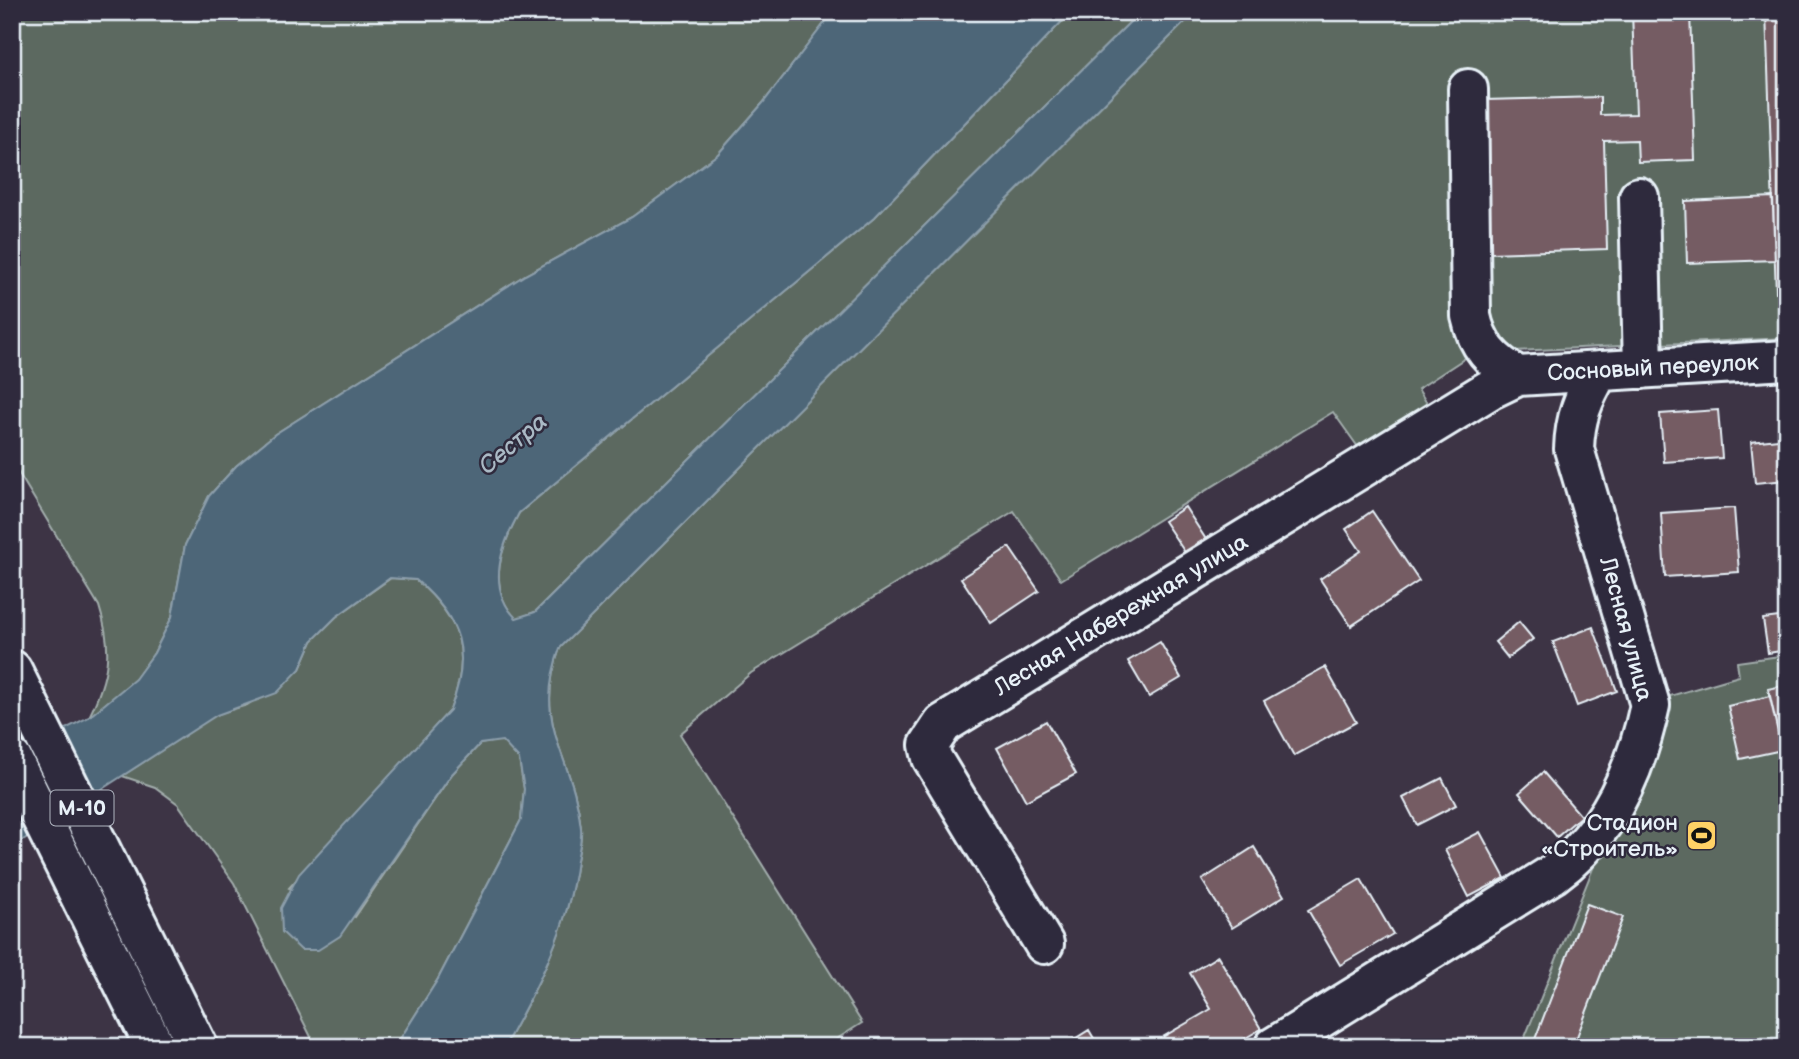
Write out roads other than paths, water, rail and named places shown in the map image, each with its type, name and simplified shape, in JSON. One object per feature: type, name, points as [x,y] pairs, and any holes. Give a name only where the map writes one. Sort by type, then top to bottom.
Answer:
[{"type":"main road","points":[[1468,89],[1471,316],[1476,337],[1487,353],[1518,376]]},
{"type":"main road","points":[[1639,197],[1643,369]]},
{"type":"main road","name":"Сосновый переулок","points":[[1518,376],[1787,360]]},
{"type":"main road","name":"Лесная улица","points":[[1274,1047],[1553,874],[1589,844],[1616,803],[1645,728],[1650,705],[1574,449],[1575,422],[1583,397],[1599,372]]},
{"type":"main road","name":"Лесная Набережная улица","points":[[1044,944],[932,758],[929,745],[935,733],[943,724],[1489,390],[1518,376]]},
{"type":"main road","name":"М-10","points":[[12,670],[151,946],[198,1047]]},
{"type":"main road","name":"М-10","points":[[12,759],[155,1047]]},
{"type":"water","name":"Сестра","points":[[833,12],[1071,12],[874,218],[519,513],[502,553],[499,580],[501,594],[516,618],[535,612],[1140,12],[1195,12],[560,648],[552,675],[552,720],[577,803],[581,828],[580,844],[573,885],[559,933],[539,980],[504,1047],[395,1047],[438,979],[521,820],[524,789],[519,759],[502,741],[480,744],[452,774],[340,936],[318,950],[301,950],[282,932],[281,908],[299,874],[450,710],[460,672],[458,639],[444,609],[416,580],[390,578],[336,617],[312,641],[300,669],[277,693],[217,715],[12,847],[12,756],[89,717],[135,679],[154,653],[172,617],[185,545],[209,496],[236,466],[275,434],[525,275],[632,217],[718,154],[763,103]]},
{"type":"place","name":"Стадион «Строитель»","points":[[1701,836]]}]
